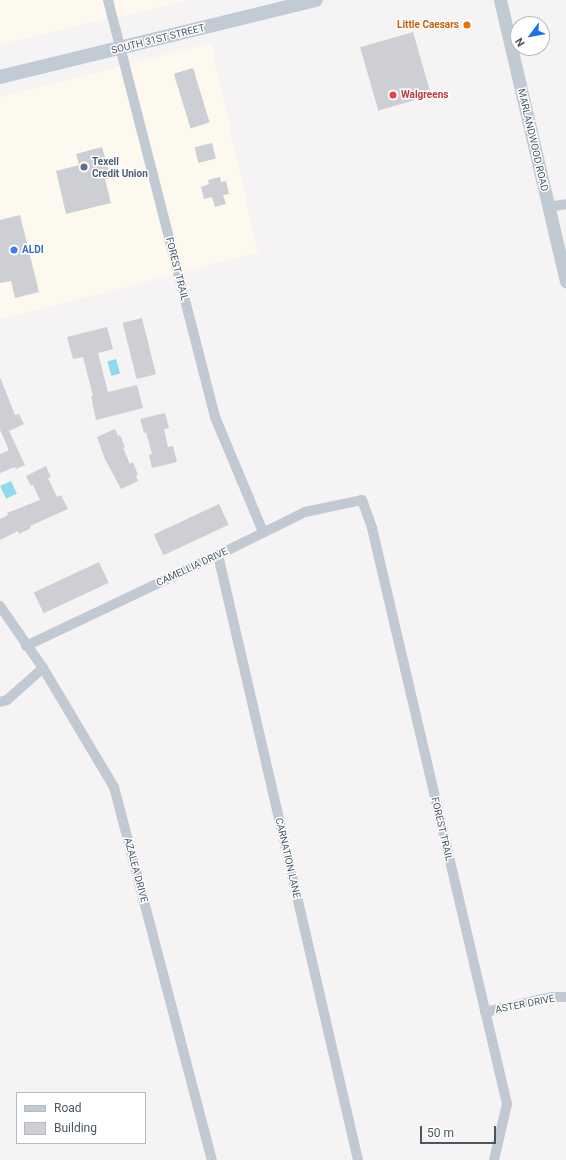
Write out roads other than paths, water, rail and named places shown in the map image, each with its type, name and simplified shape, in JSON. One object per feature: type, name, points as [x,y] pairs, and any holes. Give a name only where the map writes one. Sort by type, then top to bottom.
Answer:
[{"type":"main road","name":"SOUTH 31ST STREET","points":[[0,77],[121,49],[316,0]]},
{"type":"street","name":"FOREST TRAIL","points":[[108,0],[215,417],[263,532]]},
{"type":"street","name":"MARLANDWOOD ROAD","points":[[500,0],[566,281]]},
{"type":"street","points":[[548,207],[566,204]]},
{"type":"street","name":"FOREST TRAIL","points":[[362,500],[372,528],[507,1104],[494,1160]]},
{"type":"street","name":"CAMELLIA DRIVE","points":[[26,646],[305,512],[362,500]]},
{"type":"street","name":"CARNATION LANE","points":[[218,555],[358,1160]]},
{"type":"street","name":"AZALEA DRIVE","points":[[0,606],[26,646],[43,668],[114,787],[212,1160]]},
{"type":"street","points":[[0,702],[12,696],[43,668]]},
{"type":"street","name":"ASTER DRIVE","points":[[485,1012],[552,997],[566,997]]},
{"type":"water","points":[[116,359],[120,373],[111,376],[107,361]]},
{"type":"water","points":[[11,481],[17,494],[6,499],[0,486]]},
{"type":"place","name":"Little Caesars","points":[[467,25]]},
{"type":"place","name":"Walgreens","points":[[393,95]]},
{"type":"place","name":"Texell Credit Union","points":[[84,167]]},
{"type":"place","name":"ALDI","points":[[14,250]]}]
